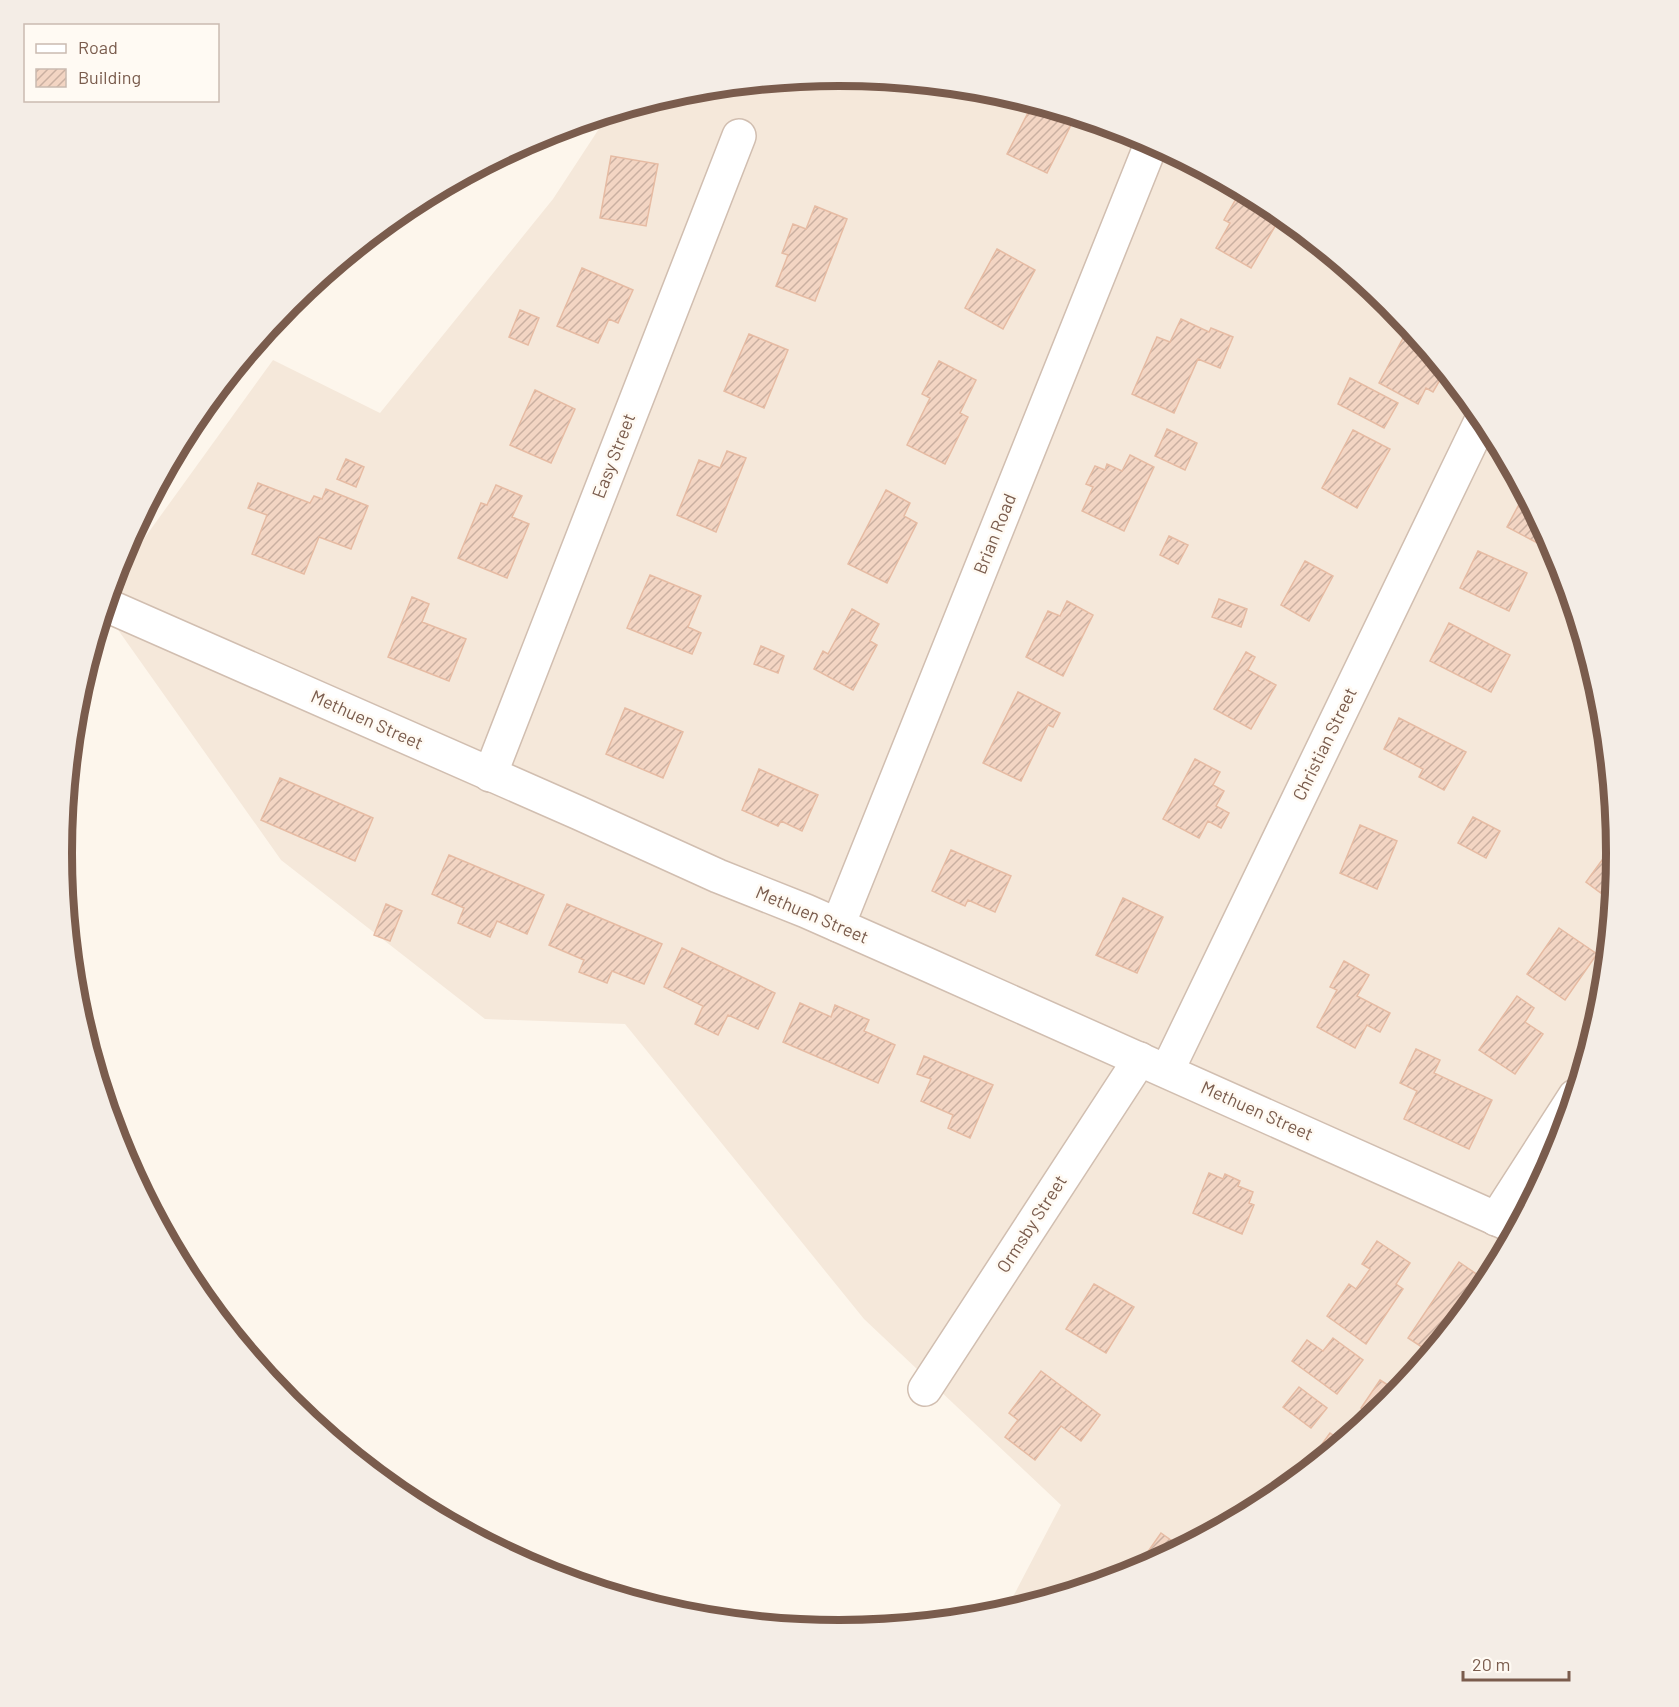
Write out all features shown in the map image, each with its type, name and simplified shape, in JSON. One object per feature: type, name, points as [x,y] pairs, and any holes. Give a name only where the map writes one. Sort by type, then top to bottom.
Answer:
[{"type":"street","name":"Easy Street","points":[[490,775],[739,136]]},
{"type":"street","name":"Brian Road","points":[[838,925],[1148,151]]},
{"type":"street","name":"Christian Street","points":[[1154,1065],[1478,427]]},
{"type":"street","name":"Methuen Street","points":[[113,608],[718,876],[838,925],[1507,1224]]},
{"type":"street","name":"Ormsby Street","points":[[925,1389],[1154,1065]]},
{"type":"street","points":[[1507,1224],[1551,1141]]},
{"type":"shaded area","points":[[840,86],[940,93],[1038,112],[1133,144],[1179,165],[1266,215],[1346,276],[1382,311],[1417,347],[1478,427],[1528,514],[1549,560],[1581,655],[1592,704],[1600,753],[1607,853],[1600,954],[1592,1003],[1581,1052],[1549,1147],[1528,1193],[1478,1280],[1417,1360],[1382,1396],[1346,1431],[1266,1492],[1179,1542],[1133,1563],[1038,1595],[1011,1601],[1061,1505],[864,1319],[625,1024],[485,1019],[281,860],[110,618],[132,555],[273,360],[380,413],[553,199],[602,124],[641,112],[690,101],[789,88]]},
{"type":"building","points":[[1029,110],[1072,123],[1047,173],[1007,154]]},
{"type":"building","points":[[611,156],[658,164],[646,226],[600,218]]},
{"type":"building","points":[[1237,197],[1277,223],[1251,268],[1216,248],[1230,223],[1224,220]]},
{"type":"building","points":[[815,206],[847,219],[815,301],[776,286],[788,255],[782,253],[793,224],[806,229]]},
{"type":"building","points":[[997,249],[1035,270],[1003,329],[965,308]]},
{"type":"building","points":[[582,268],[633,290],[618,323],[609,319],[598,343],[557,326]]},
{"type":"building","points":[[520,310],[539,318],[528,345],[509,337]]},
{"type":"building","points":[[1181,319],[1209,332],[1211,328],[1233,337],[1220,368],[1198,359],[1174,413],[1132,394],[1157,337],[1170,342]]},
{"type":"building","points":[[749,334],[788,350],[764,408],[724,391]]},
{"type":"building","points":[[1405,335],[1441,378],[1433,392],[1426,388],[1418,404],[1379,383]]},
{"type":"building","points":[[939,361],[976,380],[960,413],[968,417],[945,464],[907,445],[930,398],[922,394]]},
{"type":"building","points":[[1350,378],[1398,403],[1384,428],[1338,404]]},
{"type":"building","points":[[535,390],[575,409],[551,463],[510,445]]},
{"type":"building","points":[[1167,429],[1197,443],[1185,470],[1155,456]]},
{"type":"building","points":[[1353,430],[1390,449],[1357,508],[1322,488]]},
{"type":"building","points":[[727,451],[746,458],[716,532],[677,515],[699,460],[720,468]]},
{"type":"building","points":[[1130,455],[1154,467],[1124,531],[1082,511],[1093,487],[1086,484],[1095,466],[1105,470],[1107,464],[1122,471]]},
{"type":"building","points":[[346,459],[364,467],[356,487],[337,479]]},
{"type":"building","points":[[258,483],[310,503],[314,496],[322,499],[326,489],[368,506],[351,549],[319,537],[304,574],[252,554],[267,515],[248,508]]},
{"type":"building","points":[[496,485],[522,496],[512,517],[529,524],[507,578],[458,558],[481,503],[487,505]]},
{"type":"building","points":[[886,490],[910,503],[904,516],[917,523],[887,583],[848,564]]},
{"type":"building","points":[[1521,501],[1542,546],[1507,527]]},
{"type":"building","points":[[1169,536],[1188,545],[1178,564],[1160,555]]},
{"type":"building","points":[[1478,551],[1527,573],[1509,611],[1460,588]]},
{"type":"building","points":[[1305,561],[1333,576],[1309,621],[1281,605]]},
{"type":"building","points":[[650,575],[701,596],[688,627],[701,633],[692,654],[627,628]]},
{"type":"building","points":[[412,597],[429,604],[422,622],[466,639],[449,681],[388,657]]},
{"type":"building","points":[[1219,599],[1247,609],[1241,627],[1212,617]]},
{"type":"building","points":[[1067,601],[1093,615],[1063,676],[1026,657],[1048,611],[1060,616]]},
{"type":"building","points":[[852,609],[879,624],[870,641],[877,645],[853,690],[814,669],[823,651],[828,654]]},
{"type":"building","points":[[1449,623],[1510,655],[1491,692],[1430,661]]},
{"type":"building","points":[[761,646],[784,656],[778,673],[754,664]]},
{"type":"building","points":[[1246,652],[1255,657],[1248,670],[1276,685],[1251,729],[1214,709]]},
{"type":"building","points":[[1018,692],[1060,713],[1053,727],[1048,725],[1021,781],[983,763]]},
{"type":"building","points":[[625,708],[683,732],[663,778],[606,754]]},
{"type":"building","points":[[1399,718],[1466,752],[1444,790],[1419,777],[1423,769],[1384,749]]},
{"type":"building","points":[[1195,759],[1220,772],[1213,785],[1224,791],[1216,806],[1229,813],[1221,828],[1208,821],[1199,838],[1163,819]]},
{"type":"building","points":[[759,769],[818,795],[802,831],[781,821],[778,826],[742,810]]},
{"type":"building","points":[[280,778],[373,818],[355,861],[261,820]]},
{"type":"building","points":[[1473,817],[1500,831],[1486,858],[1458,843]]},
{"type":"building","points":[[1360,825],[1397,841],[1377,889],[1340,873]]},
{"type":"building","points":[[951,850],[1011,876],[995,912],[968,900],[965,906],[932,891]]},
{"type":"building","points":[[1607,853],[1605,896],[1586,882]]},
{"type":"building","points":[[449,855],[544,895],[527,934],[497,921],[490,937],[458,923],[464,908],[432,894]]},
{"type":"building","points":[[1123,898],[1163,917],[1137,973],[1096,955]]},
{"type":"building","points":[[386,904],[402,911],[390,941],[374,935]]},
{"type":"building","points":[[567,904],[662,944],[644,984],[612,971],[607,983],[579,972],[584,960],[549,945]]},
{"type":"building","points":[[1559,928],[1597,954],[1565,1000],[1527,974]]},
{"type":"building","points":[[682,948],[775,993],[758,1029],[728,1015],[718,1035],[695,1024],[703,1006],[664,987]]},
{"type":"building","points":[[1344,961],[1369,975],[1357,996],[1390,1013],[1380,1032],[1367,1025],[1355,1048],[1317,1027],[1337,990],[1330,987]]},
{"type":"building","points":[[1517,996],[1534,1008],[1525,1022],[1543,1034],[1515,1074],[1479,1050]]},
{"type":"building","points":[[800,1003],[831,1017],[835,1005],[869,1020],[864,1031],[895,1045],[878,1083],[783,1042]]},
{"type":"building","points":[[1416,1049],[1440,1060],[1434,1073],[1492,1100],[1469,1149],[1404,1119],[1417,1091],[1400,1083]]},
{"type":"building","points":[[924,1056],[993,1085],[970,1138],[948,1128],[953,1115],[921,1101],[931,1079],[917,1074]]},
{"type":"building","points":[[1209,1173],[1223,1179],[1225,1174],[1240,1181],[1238,1186],[1253,1192],[1249,1203],[1254,1205],[1242,1234],[1193,1213]]},
{"type":"building","points":[[1377,1241],[1410,1263],[1396,1284],[1403,1289],[1366,1344],[1327,1316],[1349,1284],[1356,1289],[1370,1269],[1362,1264]]},
{"type":"building","points":[[1459,1262],[1480,1277],[1425,1349],[1408,1338]]},
{"type":"building","points":[[1094,1284],[1134,1307],[1106,1353],[1066,1329]]},
{"type":"building","points":[[1333,1338],[1363,1360],[1337,1394],[1292,1361],[1307,1340],[1323,1351]]},
{"type":"building","points":[[1041,1371],[1100,1415],[1081,1441],[1061,1426],[1035,1460],[1005,1437],[1018,1420],[1009,1413]]},
{"type":"building","points":[[1380,1380],[1391,1387],[1366,1412],[1361,1408]]},
{"type":"building","points":[[1299,1387],[1327,1408],[1311,1428],[1283,1407]]},
{"type":"building","points":[[1330,1433],[1337,1438],[1311,1459]]},
{"type":"building","points":[[1161,1533],[1176,1544],[1143,1558]]}]
